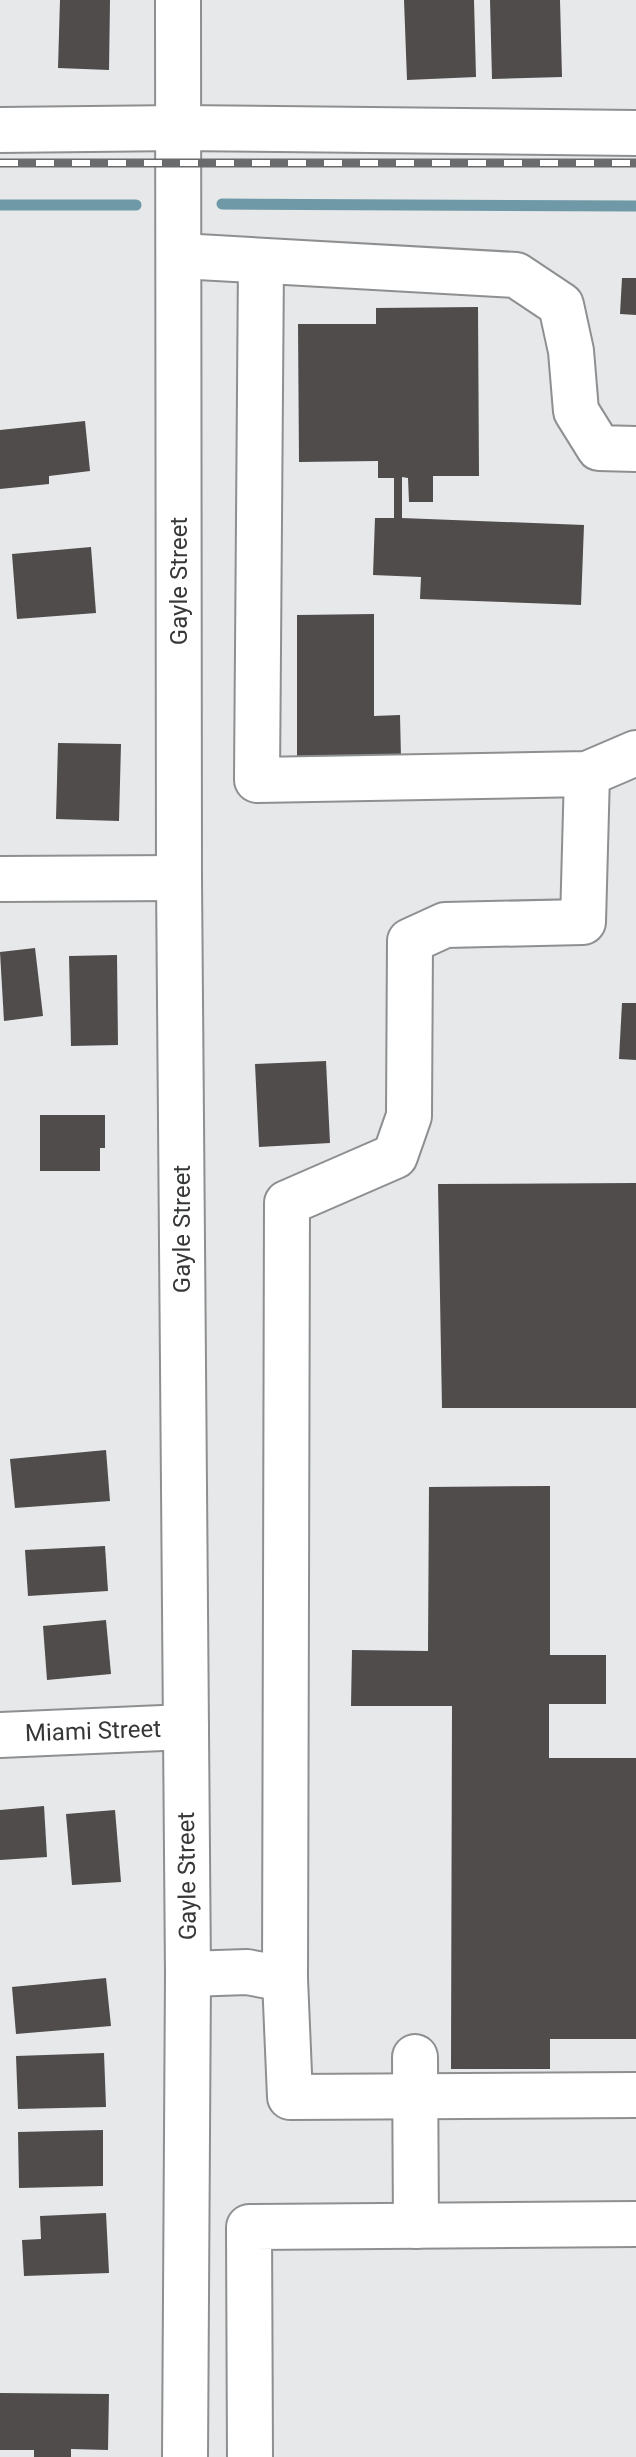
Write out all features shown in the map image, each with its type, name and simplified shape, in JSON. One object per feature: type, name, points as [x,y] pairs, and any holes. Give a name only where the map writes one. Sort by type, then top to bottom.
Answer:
[{"type":"street","name":"Gayle Street","points":[[178,0],[179,878],[188,1974],[185,2457]]},
{"type":"street","points":[[0,130],[179,128],[636,133]]},
{"type":"street","points":[[180,256],[516,275],[561,305],[571,351],[576,411],[599,448],[636,449]]},
{"type":"street","points":[[261,261],[257,780],[587,774],[636,753]]},
{"type":"street","points":[[587,774],[583,922],[445,925],[410,941],[409,1116],[395,1156],[287,1203],[285,1979],[290,2097],[416,2076],[636,2095]]},
{"type":"street","points":[[0,879],[179,878]]},
{"type":"street","name":"Miami Street","points":[[0,1735],[186,1727]]},
{"type":"street","points":[[188,1974],[247,1972],[285,1979]]},
{"type":"street","points":[[416,2076],[416,2226]]},
{"type":"street","points":[[250,2457],[249,2227],[636,2224]]},
{"type":"building","points":[[60,0],[110,0],[109,70],[58,68]]},
{"type":"building","points":[[404,0],[474,0],[476,77],[407,80]]},
{"type":"building","points":[[490,0],[560,0],[562,77],[492,79]]},
{"type":"building","points":[[622,278],[636,278],[636,315],[620,314]]},
{"type":"building","points":[[478,307],[479,476],[433,476],[433,502],[409,502],[408,478],[402,477],[402,518],[584,525],[581,605],[420,599],[421,577],[373,575],[375,518],[394,518],[394,478],[378,478],[378,461],[299,462],[298,324],[376,324],[376,308]]},
{"type":"building","points":[[85,421],[90,471],[49,476],[49,484],[0,489],[0,430]]},
{"type":"building","points":[[91,547],[96,613],[17,619],[12,554]]},
{"type":"building","points":[[374,614],[374,716],[400,715],[401,758],[297,758],[297,615]]},
{"type":"building","points":[[58,743],[121,744],[119,821],[56,819]]},
{"type":"building","points":[[35,948],[43,1016],[4,1021],[0,952]]},
{"type":"building","points":[[117,955],[118,1045],[71,1046],[69,956]]},
{"type":"building","points":[[622,1003],[636,1003],[636,1060],[619,1059]]},
{"type":"building","points":[[326,1061],[330,1143],[259,1147],[255,1064]]},
{"type":"building","points":[[40,1115],[105,1115],[105,1148],[100,1148],[100,1171],[40,1171]]},
{"type":"building","points":[[636,1183],[636,1408],[442,1408],[438,1184]]},
{"type":"building","points":[[106,1450],[110,1501],[15,1508],[10,1459]]},
{"type":"building","points":[[550,1486],[550,1655],[606,1655],[606,1704],[549,1704],[549,1758],[636,1758],[636,2039],[550,2039],[550,2069],[451,2069],[452,1706],[351,1706],[352,1650],[428,1651],[429,1487]]},
{"type":"building","points":[[105,1546],[108,1591],[28,1596],[25,1550]]},
{"type":"building","points":[[106,1620],[111,1674],[47,1680],[43,1626]]},
{"type":"building","points":[[44,1806],[47,1857],[0,1860],[0,1810]]},
{"type":"building","points":[[115,1810],[121,1882],[72,1885],[66,1814]]},
{"type":"building","points":[[106,1978],[111,2026],[16,2034],[12,1987]]},
{"type":"building","points":[[104,2053],[106,2107],[18,2109],[16,2056]]},
{"type":"building","points":[[103,2130],[103,2186],[19,2188],[18,2132]]},
{"type":"building","points":[[106,2213],[109,2273],[24,2276],[22,2240],[41,2239],[40,2216]]},
{"type":"building","points":[[0,2393],[109,2394],[108,2450],[71,2449],[71,2457],[34,2457],[34,2450],[0,2450]]},
{"type":"waterway","points":[[222,204],[636,206]]},
{"type":"waterway","points":[[0,205],[136,205]]},
{"type":"railway","points":[[0,163],[636,163]]}]
